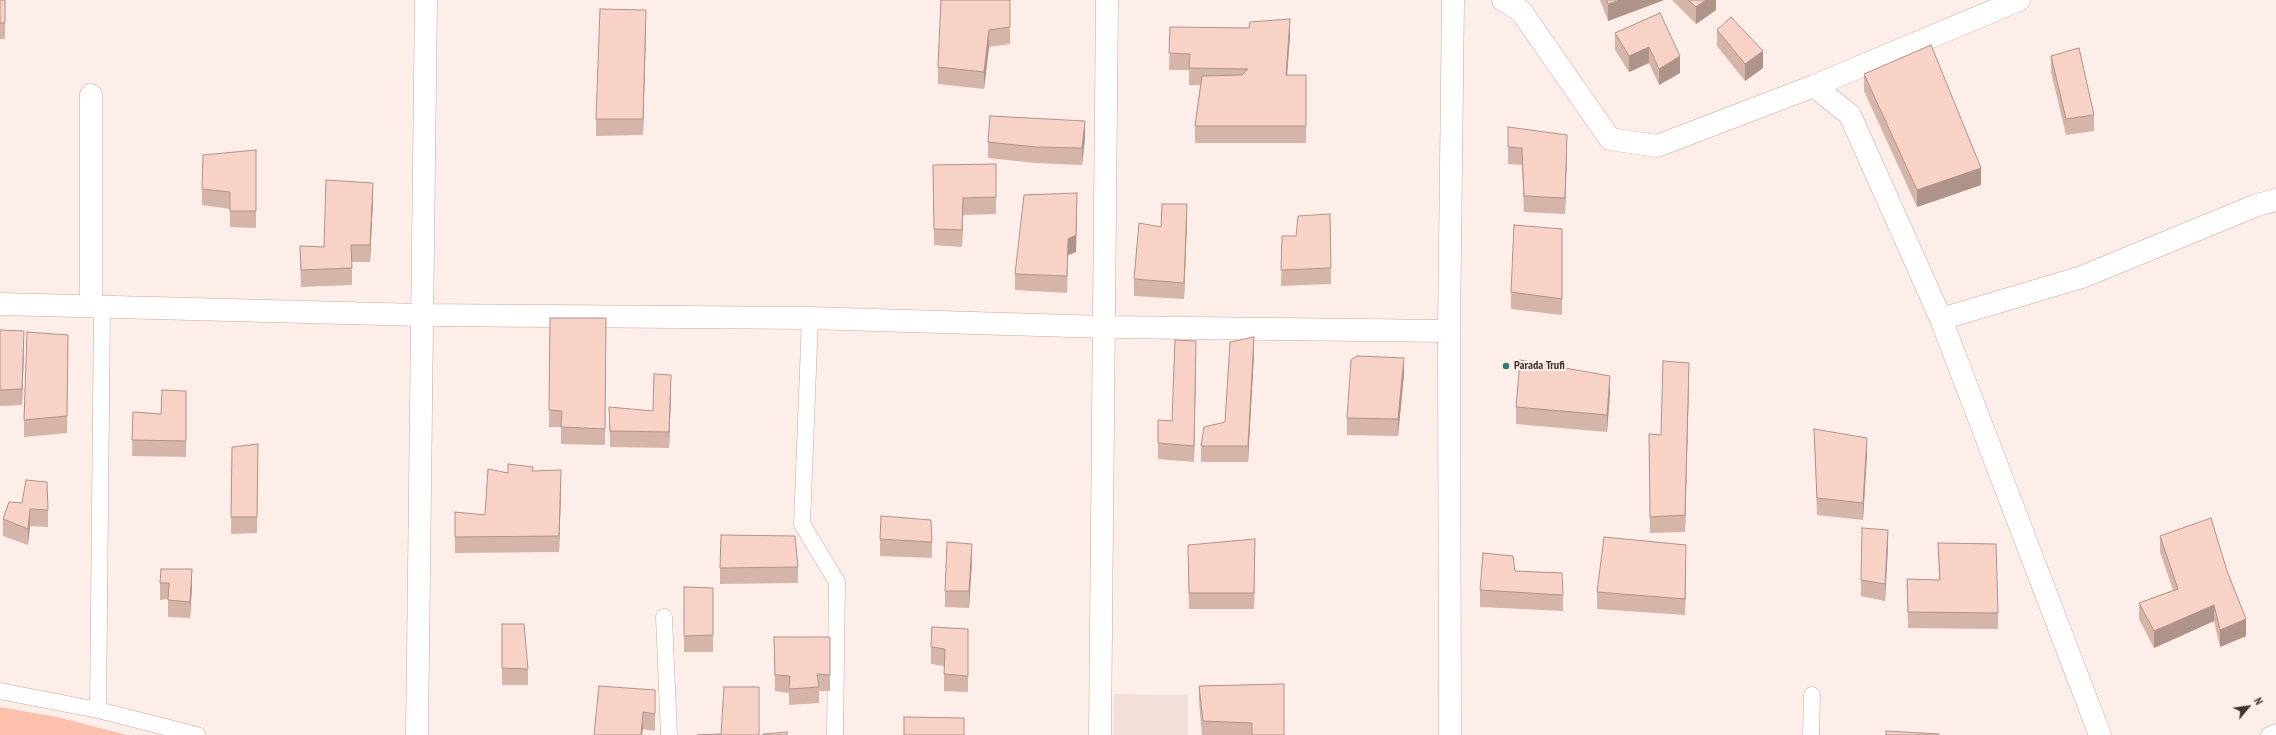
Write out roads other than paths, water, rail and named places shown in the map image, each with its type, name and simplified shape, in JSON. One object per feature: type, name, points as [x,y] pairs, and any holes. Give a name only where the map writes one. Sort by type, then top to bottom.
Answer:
[{"type":"street","points":[[417,735],[426,0]]},
{"type":"street","points":[[1100,735],[1107,0]]},
{"type":"street","points":[[1450,735],[1449,331],[1453,0]]},
{"type":"street","points":[[1503,0],[1521,11],[1610,139],[1657,146],[1814,86],[2019,0]]},
{"type":"street","points":[[1814,86],[1850,115],[1941,319],[2100,735]]},
{"type":"street","points":[[91,95],[97,306]]},
{"type":"street","points":[[1941,319],[2082,277],[2257,205],[2276,200]]},
{"type":"street","points":[[0,304],[421,315],[810,318],[1104,327],[1449,331]]},
{"type":"lane","points":[[97,306],[98,710]]},
{"type":"lane","points":[[810,318],[802,524],[837,582],[835,735]]},
{"type":"lane","points":[[664,617],[669,735]]},
{"type":"lane","points":[[0,691],[98,710],[197,735]]},
{"type":"lane","points":[[1812,695],[1812,735]]},
{"type":"lane","points":[[2269,735],[2276,732]]},
{"type":"place","name":"Parada Trufi","points":[[1506,366]]}]
